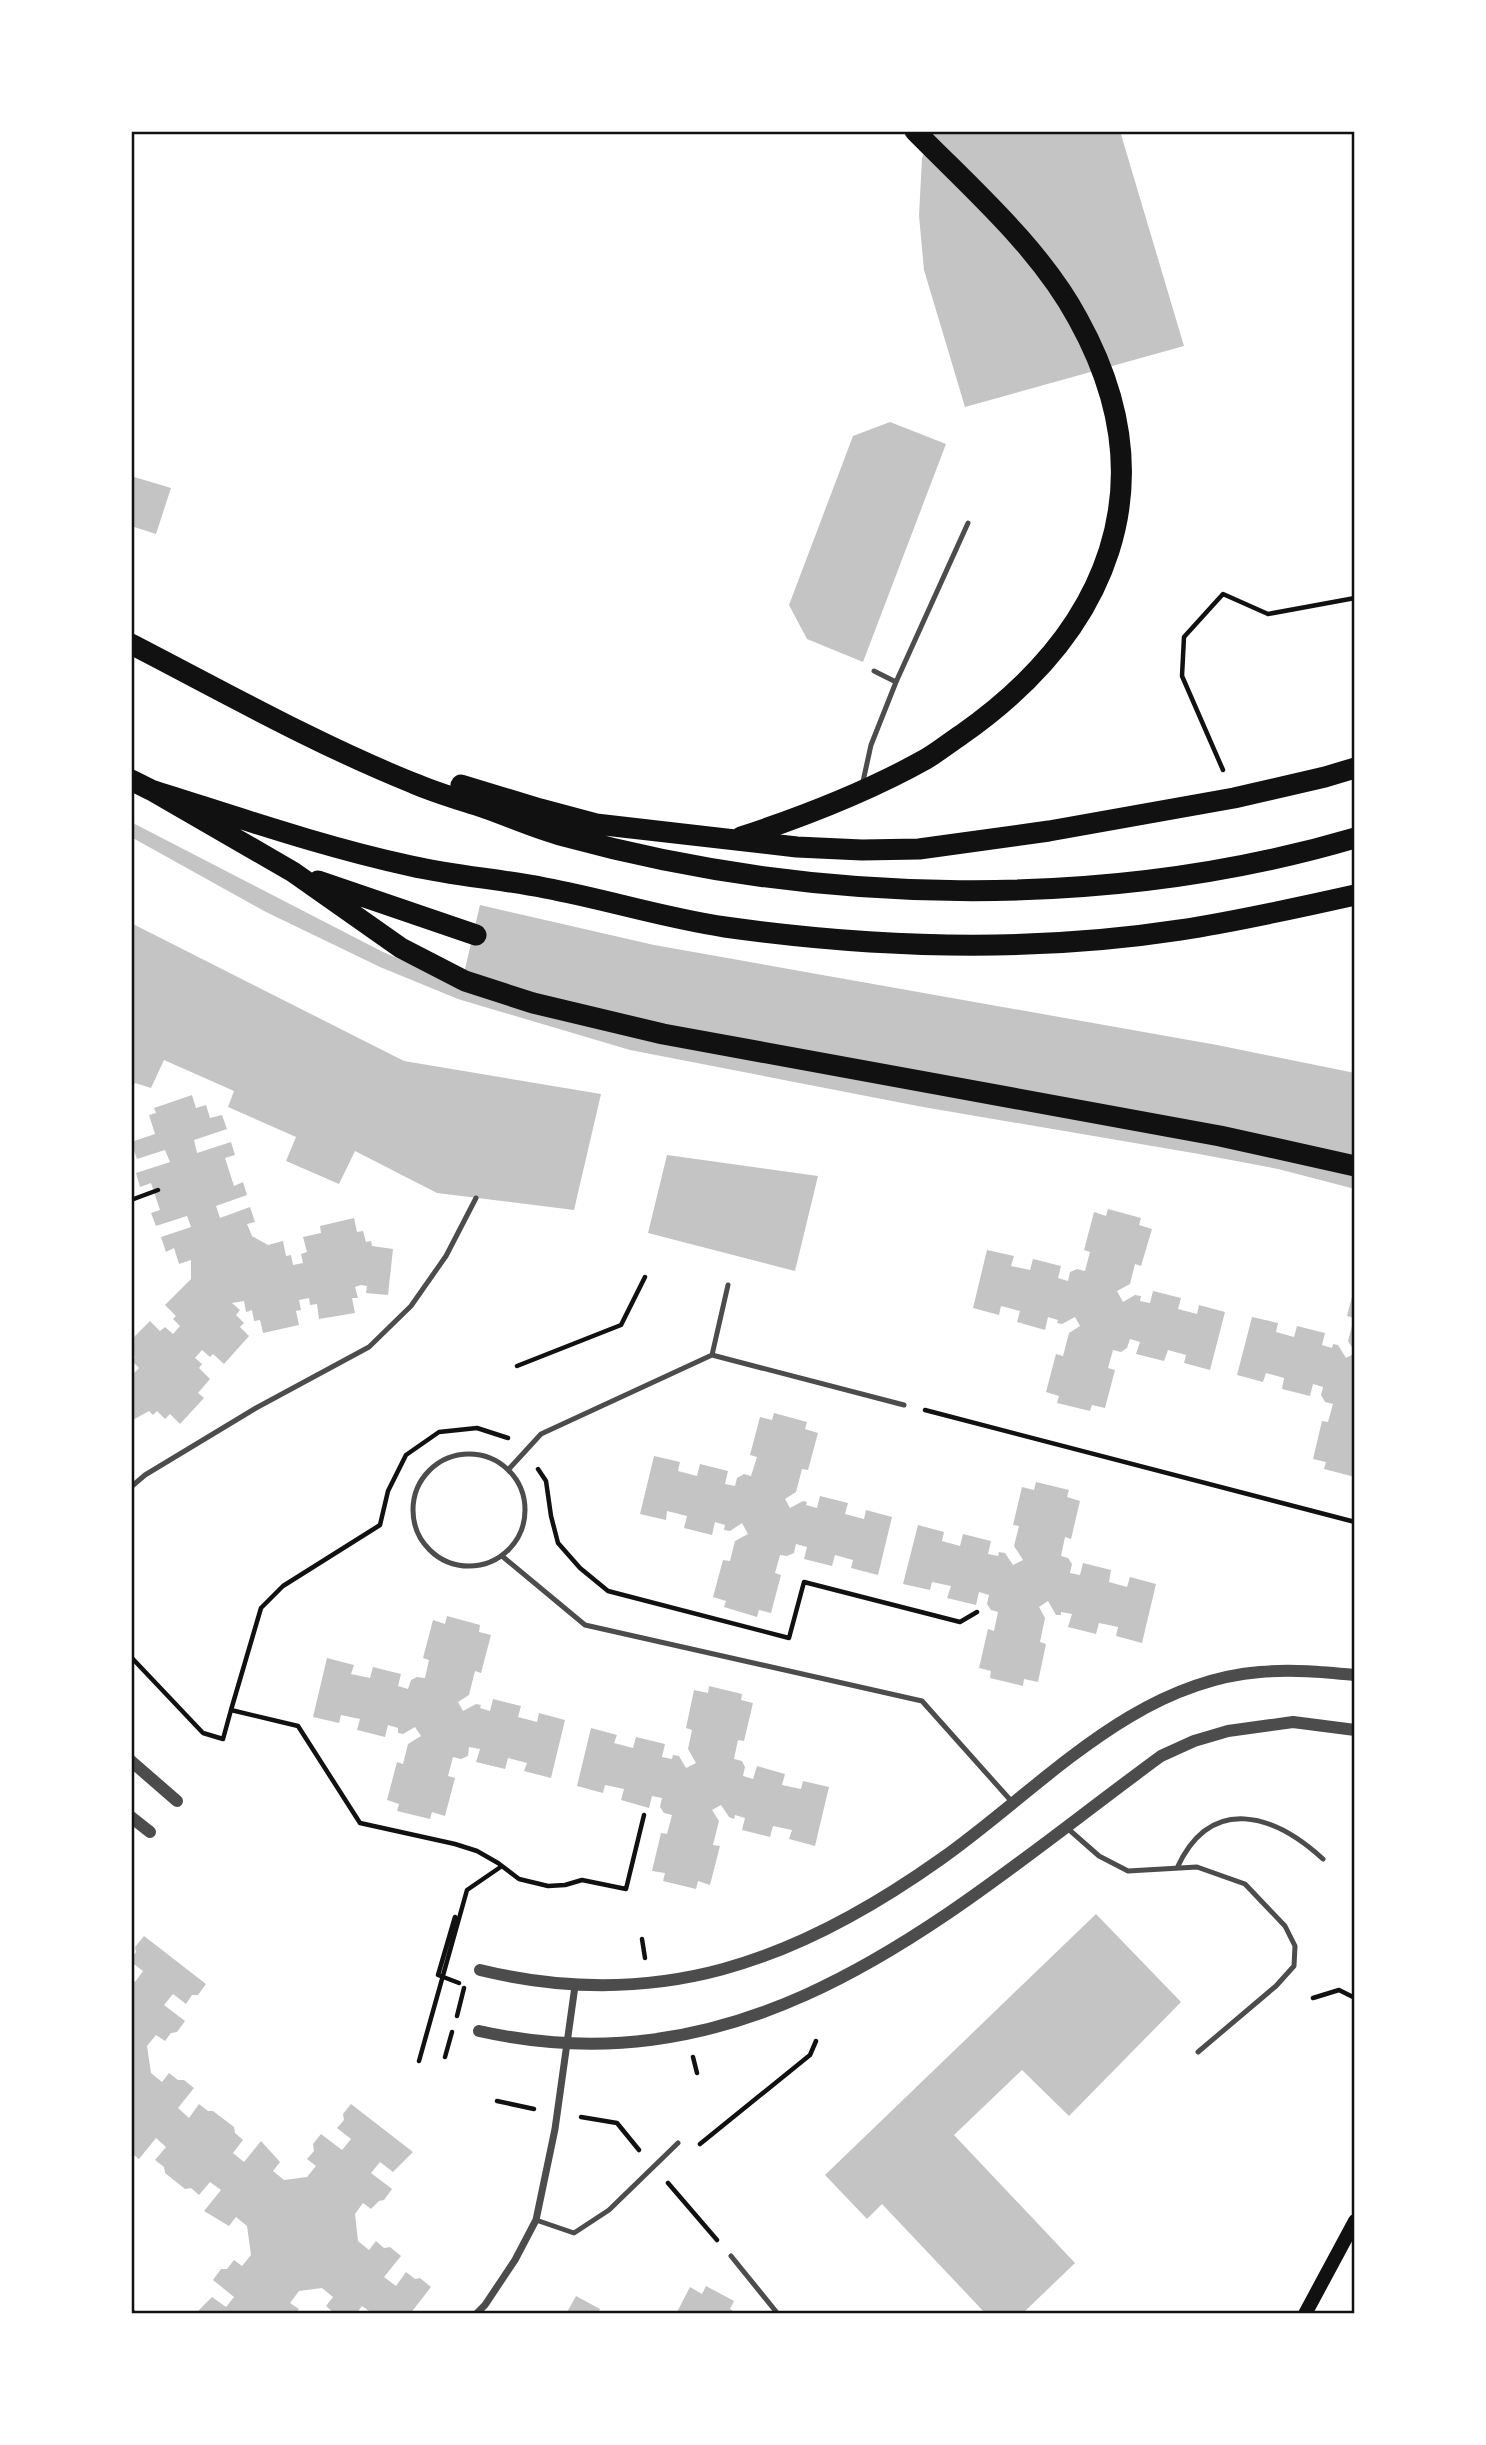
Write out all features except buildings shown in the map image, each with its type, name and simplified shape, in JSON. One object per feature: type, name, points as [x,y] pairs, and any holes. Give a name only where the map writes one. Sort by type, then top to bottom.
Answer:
[{"type":"highway","points":[[734,839],[802,817],[860,792],[929,757],[987,716],[1046,660],[1083,611],[1097,584],[1116,526],[1121,468],[1116,419],[1100,368],[1078,317],[1046,271],[991,208],[915,131]]},
{"type":"highway","points":[[131,645],[329,745],[414,783],[560,835],[645,856],[732,873],[819,884],[907,889],[995,890],[1083,886],[1257,862],[1355,838]]},
{"type":"highway","points":[[329,745],[596,824],[797,848],[862,850],[919,849],[1049,831],[1223,800],[1355,768]]},
{"type":"highway","points":[[131,780],[293,872],[401,948],[464,981],[533,1003],[663,1034],[1220,1136],[1355,1166]]},
{"type":"highway","points":[[151,790],[302,837],[412,867],[547,888],[633,909],[723,926],[814,938],[996,945],[1087,941],[1178,931],[1355,895]]},
{"type":"highway","points":[[293,872],[476,935]]},
{"type":"main road","points":[[1305,2314],[1355,2221]]},
{"type":"street","points":[[480,1970],[522,1980],[575,1986],[650,1984],[697,1977],[747,1963],[809,1938],[859,1912],[941,1859],[1129,1716],[1173,1694],[1258,1672],[1300,1670],[1355,1675]]},
{"type":"street","points":[[479,2031],[522,2040],[568,2044],[616,2043],[688,2034],[768,2011],[821,1989],[881,1958],[941,1919],[1161,1756],[1194,1741],[1228,1731],[1293,1722],[1355,1730]]},
{"type":"street","points":[[131,1761],[177,1801]]},
{"type":"street","points":[[131,1817],[150,1832]]},
{"type":"street","points":[[476,2314],[515,2260],[536,2220],[555,2129],[575,1986]]},
{"type":"lane","points":[[860,792],[871,745],[896,682],[968,523]]},
{"type":"lane","points":[[874,671],[896,682]]},
{"type":"lane","points":[[131,1487],[145,1475],[256,1408],[369,1347],[411,1306],[446,1256],[476,1198]]},
{"type":"lane","points":[[712,1355],[728,1284]]},
{"type":"lane","points":[[508,1470],[541,1434],[712,1355],[904,1405]]},
{"type":"lane","points":[[457,1454],[476,1454],[493,1460],[508,1470],[519,1486],[525,1504],[523,1524],[516,1541],[502,1556],[486,1564],[468,1567],[450,1563],[434,1554],[421,1541],[414,1524],[412,1506],[417,1488],[426,1472],[440,1461],[457,1454]]},
{"type":"lane","points":[[502,1556],[585,1625],[922,1701],[1013,1803]]},
{"type":"lane","points":[[1177,1868],[1185,1850],[1206,1829],[1237,1817],[1270,1822],[1301,1839],[1322,1859]]},
{"type":"lane","points":[[1066,1827],[1099,1856],[1128,1871],[1197,1867],[1245,1884],[1285,1926],[1295,1946],[1294,1966],[1276,1986],[1198,2052]]},
{"type":"lane","points":[[536,2220],[574,2233],[609,2210],[678,2143]]},
{"type":"lane","points":[[731,2256],[778,2314]]},
{"type":"path","points":[[1223,770],[1182,676],[1184,637],[1223,594],[1268,614],[1355,598]]},
{"type":"path","points":[[131,1200],[158,1191]]},
{"type":"path","points":[[517,1366],[621,1325],[645,1277]]},
{"type":"path","points":[[904,1405],[1355,1522]]},
{"type":"path","points":[[131,1657],[203,1733],[223,1738],[261,1608],[283,1587],[380,1525],[388,1491],[406,1455],[439,1432],[460,1428],[477,1428],[504,1436],[526,1451],[546,1481],[558,1543],[580,1568],[608,1591],[789,1638],[804,1582],[960,1622],[976,1612]]},
{"type":"path","points":[[231,1710],[298,1726],[360,1823],[477,1851],[519,1879],[548,1886],[582,1880],[625,1889],[644,1815]]},
{"type":"path","points":[[419,2061],[467,1890],[502,1866]]},
{"type":"path","points":[[445,2057],[465,1985],[438,1975],[455,1917]]},
{"type":"path","points":[[1313,1998],[1339,1990],[1355,1998]]},
{"type":"path","points":[[693,2150],[810,2055],[816,2041]]},
{"type":"path","points":[[617,2123],[731,2256]]}]
